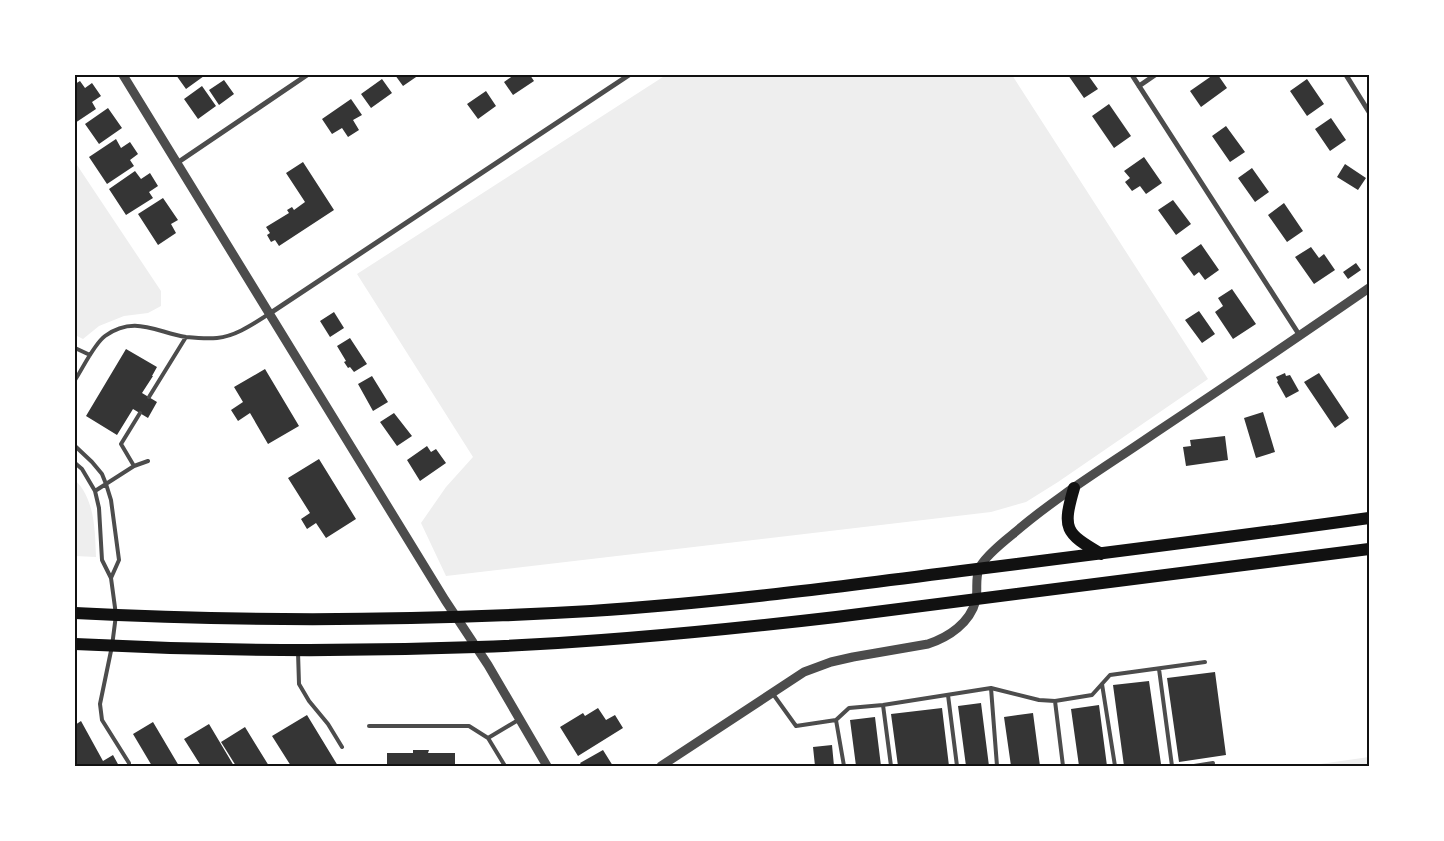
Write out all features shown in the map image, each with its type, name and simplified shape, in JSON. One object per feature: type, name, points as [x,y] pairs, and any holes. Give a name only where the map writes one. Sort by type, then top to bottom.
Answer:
[{"type":"highway","points":[[1074,488],[1067,513],[1069,530],[1078,541],[1101,554]]},
{"type":"highway","points":[[75,613],[295,620],[456,617],[593,610],[736,598],[1101,554],[1369,518]]},
{"type":"highway","points":[[75,644],[298,650],[476,647],[607,640],[747,628],[1369,549]]},
{"type":"street","points":[[123,75],[476,647],[546,766]]},
{"type":"street","points":[[177,163],[307,75]]},
{"type":"street","points":[[269,314],[629,75]]},
{"type":"street","points":[[1132,75],[1300,336]]},
{"type":"street","points":[[1138,86],[1155,75]]},
{"type":"street","points":[[1346,75],[1369,112]]},
{"type":"street","points":[[661,766],[804,672],[831,662],[912,648],[940,640],[962,626],[976,600],[978,569],[1013,534],[1074,488],[1369,288]]},
{"type":"lane","points":[[75,380],[103,337],[119,328],[132,325],[144,326],[186,336],[218,338],[233,334],[269,314]]},
{"type":"lane","points":[[149,397],[186,336]]},
{"type":"lane","points":[[75,348],[90,356]]},
{"type":"lane","points":[[134,466],[121,444],[140,413]]},
{"type":"lane","points":[[75,446],[102,474],[106,484],[112,508],[119,560],[111,578]]},
{"type":"lane","points":[[95,490],[134,466],[148,462]]},
{"type":"lane","points":[[75,463],[82,469],[95,490],[99,508],[102,560],[111,578],[116,615],[112,646],[100,704],[102,720],[129,763]]},
{"type":"lane","points":[[298,650],[299,684],[342,747]]},
{"type":"lane","points":[[771,693],[796,726],[836,720],[849,708],[883,705],[991,688],[1039,700],[1056,702],[1092,695],[1110,675],[1205,662]]},
{"type":"lane","points":[[1159,669],[1172,766]]},
{"type":"lane","points":[[1102,684],[1115,766]]},
{"type":"lane","points":[[991,688],[998,766]]},
{"type":"lane","points":[[948,695],[957,766]]},
{"type":"lane","points":[[1056,702],[1063,766]]},
{"type":"lane","points":[[883,705],[891,766]]},
{"type":"lane","points":[[488,738],[520,719]]},
{"type":"lane","points":[[836,720],[844,766]]},
{"type":"lane","points":[[370,726],[469,726],[488,738],[506,766]]},
{"type":"lane","points":[[1194,766],[1213,763]]},
{"type":"shaded area","points":[[666,75],[1012,75],[1208,379],[1026,502],[991,512],[446,576],[421,523],[446,487],[473,457],[357,274]]},
{"type":"shaded area","points":[[75,162],[161,291],[161,306],[148,313],[124,316],[99,326],[83,339],[75,335]]},
{"type":"shaded area","points":[[75,480],[87,496],[93,516],[96,557],[75,556]]},
{"type":"shaded area","points":[[1369,757],[1369,766],[1306,766]]},
{"type":"building","points":[[176,75],[204,75],[204,76],[186,89]]},
{"type":"building","points":[[395,75],[419,75],[403,86]]},
{"type":"building","points":[[514,75],[530,75],[534,81],[513,95],[504,82]]},
{"type":"building","points":[[1068,75],[1088,75],[1098,89],[1084,98]]},
{"type":"building","points":[[1213,75],[1218,75],[1227,88],[1201,107],[1190,91]]},
{"type":"building","points":[[382,79],[392,93],[371,108],[361,94]]},
{"type":"building","points":[[1307,79],[1324,104],[1307,116],[1290,91]]},
{"type":"building","points":[[224,80],[234,94],[219,105],[209,90]]},
{"type":"building","points":[[80,81],[85,88],[92,83],[101,96],[92,102],[96,109],[75,123],[75,84]]},
{"type":"building","points":[[202,86],[216,106],[198,119],[184,99]]},
{"type":"building","points":[[486,91],[496,106],[478,119],[467,104]]},
{"type":"building","points":[[351,99],[362,115],[353,120],[359,130],[348,137],[342,128],[332,134],[322,119]]},
{"type":"building","points":[[1109,104],[1131,136],[1114,148],[1092,116]]},
{"type":"building","points":[[108,108],[122,128],[99,144],[85,124]]},
{"type":"building","points":[[1331,118],[1346,140],[1330,151],[1315,129]]},
{"type":"building","points":[[1226,126],[1245,152],[1230,162],[1212,136]]},
{"type":"building","points":[[116,139],[121,148],[130,142],[138,154],[130,160],[134,166],[107,184],[89,157]]},
{"type":"building","points":[[1144,157],[1162,183],[1146,194],[1140,186],[1132,191],[1125,182],[1130,178],[1124,171]]},
{"type":"building","points":[[303,162],[334,210],[279,246],[275,240],[271,242],[267,235],[270,233],[266,227],[289,213],[287,210],[292,207],[294,210],[305,202],[286,173]]},
{"type":"building","points":[[1345,164],[1366,178],[1358,190],[1337,177]]},
{"type":"building","points":[[1252,168],[1269,192],[1255,202],[1238,178]]},
{"type":"building","points":[[135,171],[141,179],[150,173],[158,186],[149,192],[153,198],[126,215],[109,189]]},
{"type":"building","points":[[163,198],[178,220],[171,224],[176,233],[158,245],[138,214]]},
{"type":"building","points":[[1173,200],[1191,224],[1176,235],[1158,210]]},
{"type":"building","points":[[1284,203],[1303,231],[1287,242],[1268,215]]},
{"type":"building","points":[[1201,244],[1219,270],[1205,280],[1199,272],[1194,276],[1181,258]]},
{"type":"building","points":[[1311,247],[1319,258],[1324,254],[1335,270],[1314,284],[1295,257]]},
{"type":"building","points":[[1356,263],[1361,270],[1348,279],[1343,272]]},
{"type":"building","points":[[1232,289],[1256,324],[1233,339],[1215,312],[1223,306],[1218,298]]},
{"type":"building","points":[[1199,311],[1215,334],[1202,343],[1185,320]]},
{"type":"building","points":[[334,312],[344,328],[330,337],[320,321]]},
{"type":"building","points":[[350,338],[367,364],[354,372],[344,362],[346,361],[337,346]]},
{"type":"building","points":[[126,349],[157,367],[142,393],[157,402],[148,418],[133,409],[117,435],[86,416]]},
{"type":"building","points":[[265,369],[299,426],[268,444],[250,413],[238,421],[231,410],[243,402],[234,387]]},
{"type":"building","points":[[1285,373],[1286,376],[1290,375],[1299,391],[1286,398],[1276,377]]},
{"type":"building","points":[[1319,373],[1349,418],[1335,428],[1304,382]]},
{"type":"building","points":[[372,376],[388,402],[373,411],[358,384]]},
{"type":"building","points":[[1263,412],[1275,452],[1256,458],[1244,418]]},
{"type":"building","points":[[394,413],[412,436],[397,446],[380,422]]},
{"type":"building","points":[[1225,436],[1228,460],[1186,466],[1183,447],[1191,446],[1190,440]]},
{"type":"building","points":[[427,446],[431,452],[436,449],[446,463],[420,481],[407,460]]},
{"type":"building","points":[[319,459],[356,519],[326,538],[316,523],[307,529],[301,519],[310,513],[288,478]]},
{"type":"building","points":[[1215,672],[1226,755],[1179,762],[1167,678]]},
{"type":"building","points":[[1149,681],[1161,764],[1124,766],[1113,685]]},
{"type":"building","points":[[981,703],[989,766],[966,766],[958,706]]},
{"type":"building","points":[[1099,705],[1107,766],[1079,766],[1071,709]]},
{"type":"building","points":[[598,708],[606,720],[615,715],[623,728],[578,756],[560,727],[583,713],[585,716]]},
{"type":"building","points":[[942,708],[949,766],[898,766],[891,714]]},
{"type":"building","points":[[1033,713],[1040,766],[1011,766],[1004,717]]},
{"type":"building","points":[[307,715],[338,766],[291,766],[272,736]]},
{"type":"building","points":[[875,717],[881,766],[856,766],[850,720]]},
{"type":"building","points":[[81,721],[103,761],[113,755],[119,766],[75,766],[75,725]]},
{"type":"building","points":[[153,722],[179,766],[152,766],[133,734]]},
{"type":"building","points":[[209,724],[234,766],[201,766],[184,739]]},
{"type":"building","points":[[245,727],[269,766],[236,766],[221,742]]},
{"type":"building","points":[[832,745],[834,766],[815,766],[813,747]]},
{"type":"building","points":[[413,750],[429,750],[428,753],[455,753],[455,766],[387,766],[387,753],[413,753]]},
{"type":"building","points":[[603,750],[613,766],[582,766],[580,763]]}]
